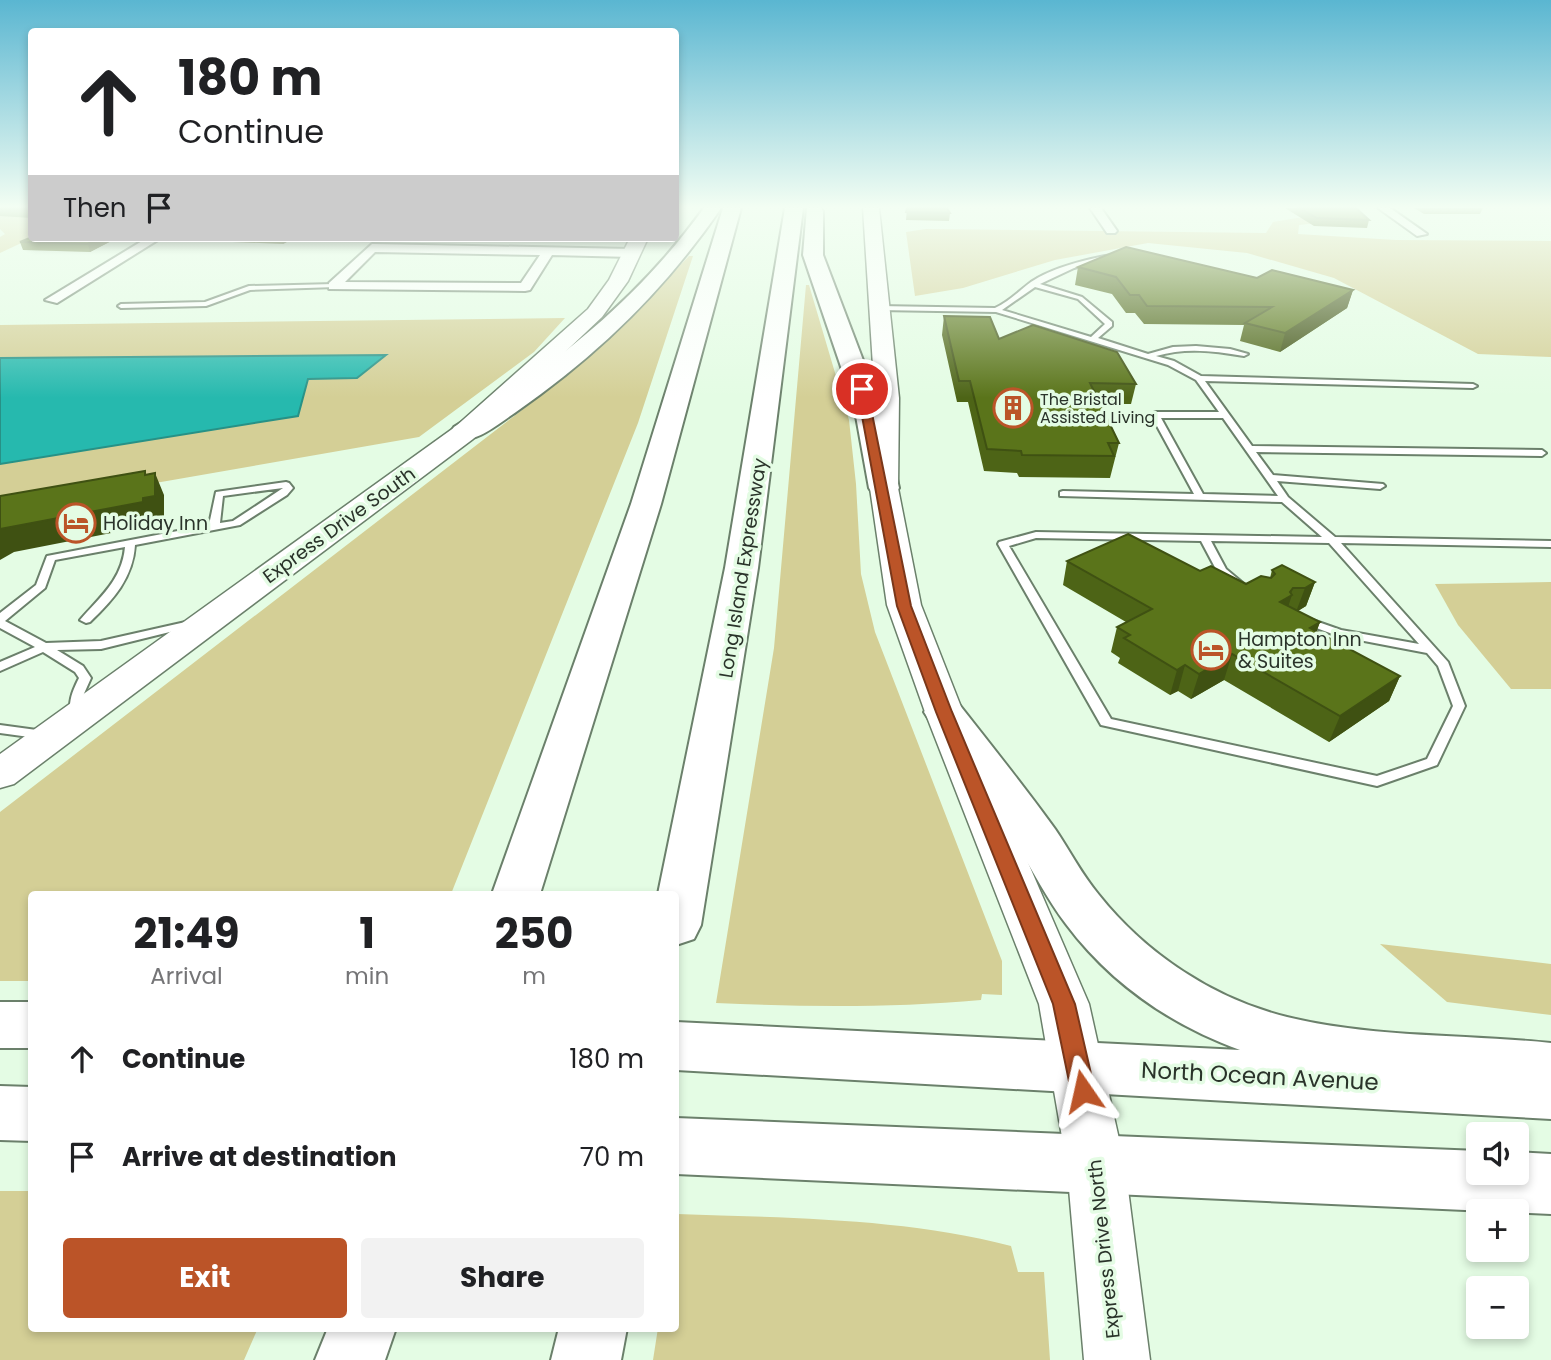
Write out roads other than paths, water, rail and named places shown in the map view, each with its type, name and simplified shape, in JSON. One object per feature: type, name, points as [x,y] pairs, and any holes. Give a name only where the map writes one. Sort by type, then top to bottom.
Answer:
[{"type":"highway","points":[[464,433],[535,390],[601,335],[666,271]]},
{"type":"highway","points":[[517,891],[646,504],[714,271]]},
{"type":"highway","name":"Long Island Expressway","points":[[679,909],[745,564],[769,409],[786,271]]},
{"type":"highway","points":[[819,271],[867,405],[884,488]]},
{"type":"highway","points":[[944,712],[1034,834],[1083,911],[1111,943],[1136,965],[1195,1007],[1239,1026],[1324,1048],[1551,1068]]},
{"type":"highway","points":[[0,1025],[28,1025]]},
{"type":"highway","name":"North Ocean Avenue","points":[[679,1046],[831,1052],[1551,1093]]},
{"type":"highway","points":[[0,1113],[28,1114]]},
{"type":"highway","points":[[679,1146],[1551,1184]]},
{"type":"highway","points":[[350,1360],[360,1332]]},
{"type":"highway","points":[[586,1360],[592,1332]]},
{"type":"main road","name":"Express Drive South","points":[[0,774],[464,433],[578,332],[605,300],[621,271]]},
{"type":"main road","name":"Express Drive North","points":[[876,271],[887,398],[884,488],[904,606],[944,712],[1064,1004],[1096,1166],[1117,1360]]},
{"type":"street","points":[[52,300],[99,271]]},
{"type":"street","points":[[334,286],[349,271]]},
{"type":"street","points":[[334,286],[525,287],[535,271]]},
{"type":"lane","points":[[996,310],[1013,304],[1033,284],[1063,271]]},
{"type":"lane","points":[[1033,284],[1080,298],[1109,324],[1092,340]]},
{"type":"lane","points":[[121,306],[206,304],[249,288],[334,286]]},
{"type":"lane","points":[[879,308],[996,310],[1171,363],[1199,378],[1473,386]]},
{"type":"lane","points":[[1147,356],[1172,348],[1199,346],[1244,354]]},
{"type":"lane","points":[[1199,378],[1285,499],[1332,540],[1444,665],[1460,706],[1432,762],[1377,781],[1106,722],[1003,544],[1036,535],[1204,537],[1332,540],[1551,544]]},
{"type":"lane","points":[[1200,497],[1155,415],[1225,415]]},
{"type":"lane","points":[[1249,449],[1542,453]]},
{"type":"lane","points":[[1270,478],[1380,486]]},
{"type":"lane","points":[[78,716],[76,698],[85,678],[79,669],[0,621],[41,586],[51,558],[236,523],[288,488],[286,485],[219,494],[214,527]]},
{"type":"lane","points":[[1063,494],[1285,499]]},
{"type":"lane","points":[[1204,537],[1223,571],[1249,591]]},
{"type":"lane","points":[[86,620],[120,583],[128,567],[130,543]]},
{"type":"lane","points":[[1290,616],[1338,633],[1431,650]]},
{"type":"lane","points":[[0,667],[44,647],[101,645],[208,621]]},
{"type":"lane","points":[[0,729],[51,736]]},
{"type":"water","points":[[386,355],[357,378],[308,379],[298,416],[0,464],[0,358]]},
{"type":"place","name":"The Bristal Assisted Living","points":[[1013,408]]},
{"type":"place","name":"Holiday Inn","points":[[76,523]]},
{"type":"place","name":"Hampton Inn & Suites","points":[[1211,650]]}]
